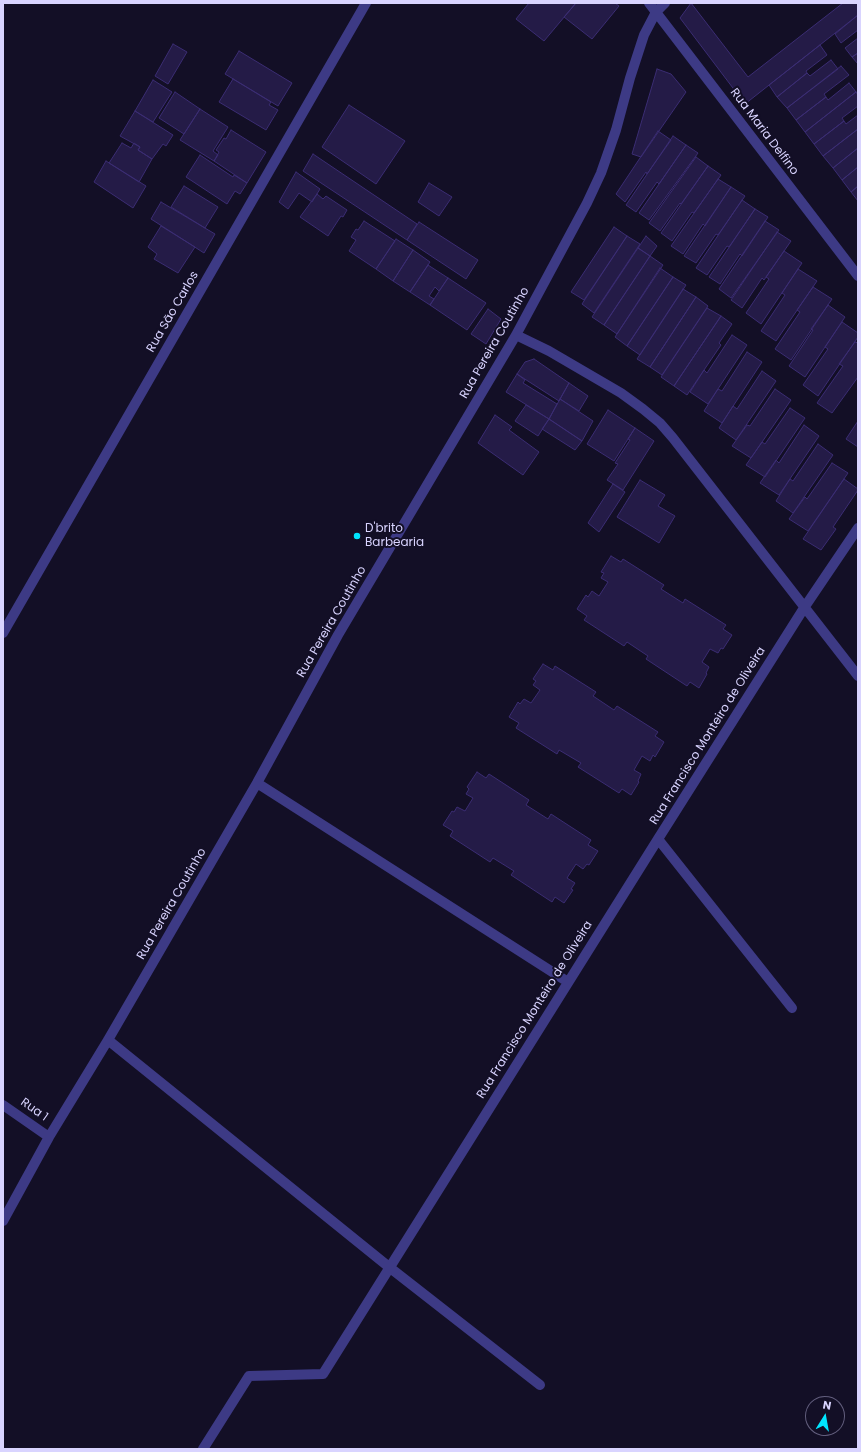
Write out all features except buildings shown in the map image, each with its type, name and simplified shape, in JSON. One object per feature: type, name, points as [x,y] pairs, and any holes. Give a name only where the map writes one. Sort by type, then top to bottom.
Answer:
[{"type":"street","name":"Rua São Carlos","points":[[3,633],[366,3]]},
{"type":"street","name":"Rua Maria Delfino","points":[[649,3],[858,276]]},
{"type":"street","name":"Rua Pereira Coutinho","points":[[3,1221],[49,1137],[108,1040],[257,783],[338,635],[516,335],[587,203],[601,173],[616,130],[632,71],[644,35],[656,12],[665,3]]},
{"type":"street","points":[[516,335],[549,351],[621,393],[660,423],[858,676]]},
{"type":"street","name":"Rua Francisco Monteiro de Oliveira","points":[[203,1449],[249,1376],[323,1374],[804,608],[858,528]]},
{"type":"street","points":[[257,783],[568,982]]},
{"type":"street","points":[[658,839],[792,1008]]},
{"type":"street","points":[[108,1040],[389,1267],[540,1385]]},
{"type":"street","name":"Rua 1","points":[[3,1105],[49,1137]]},
{"type":"place","name":"D'brito Barbearia","points":[[357,536]]}]
